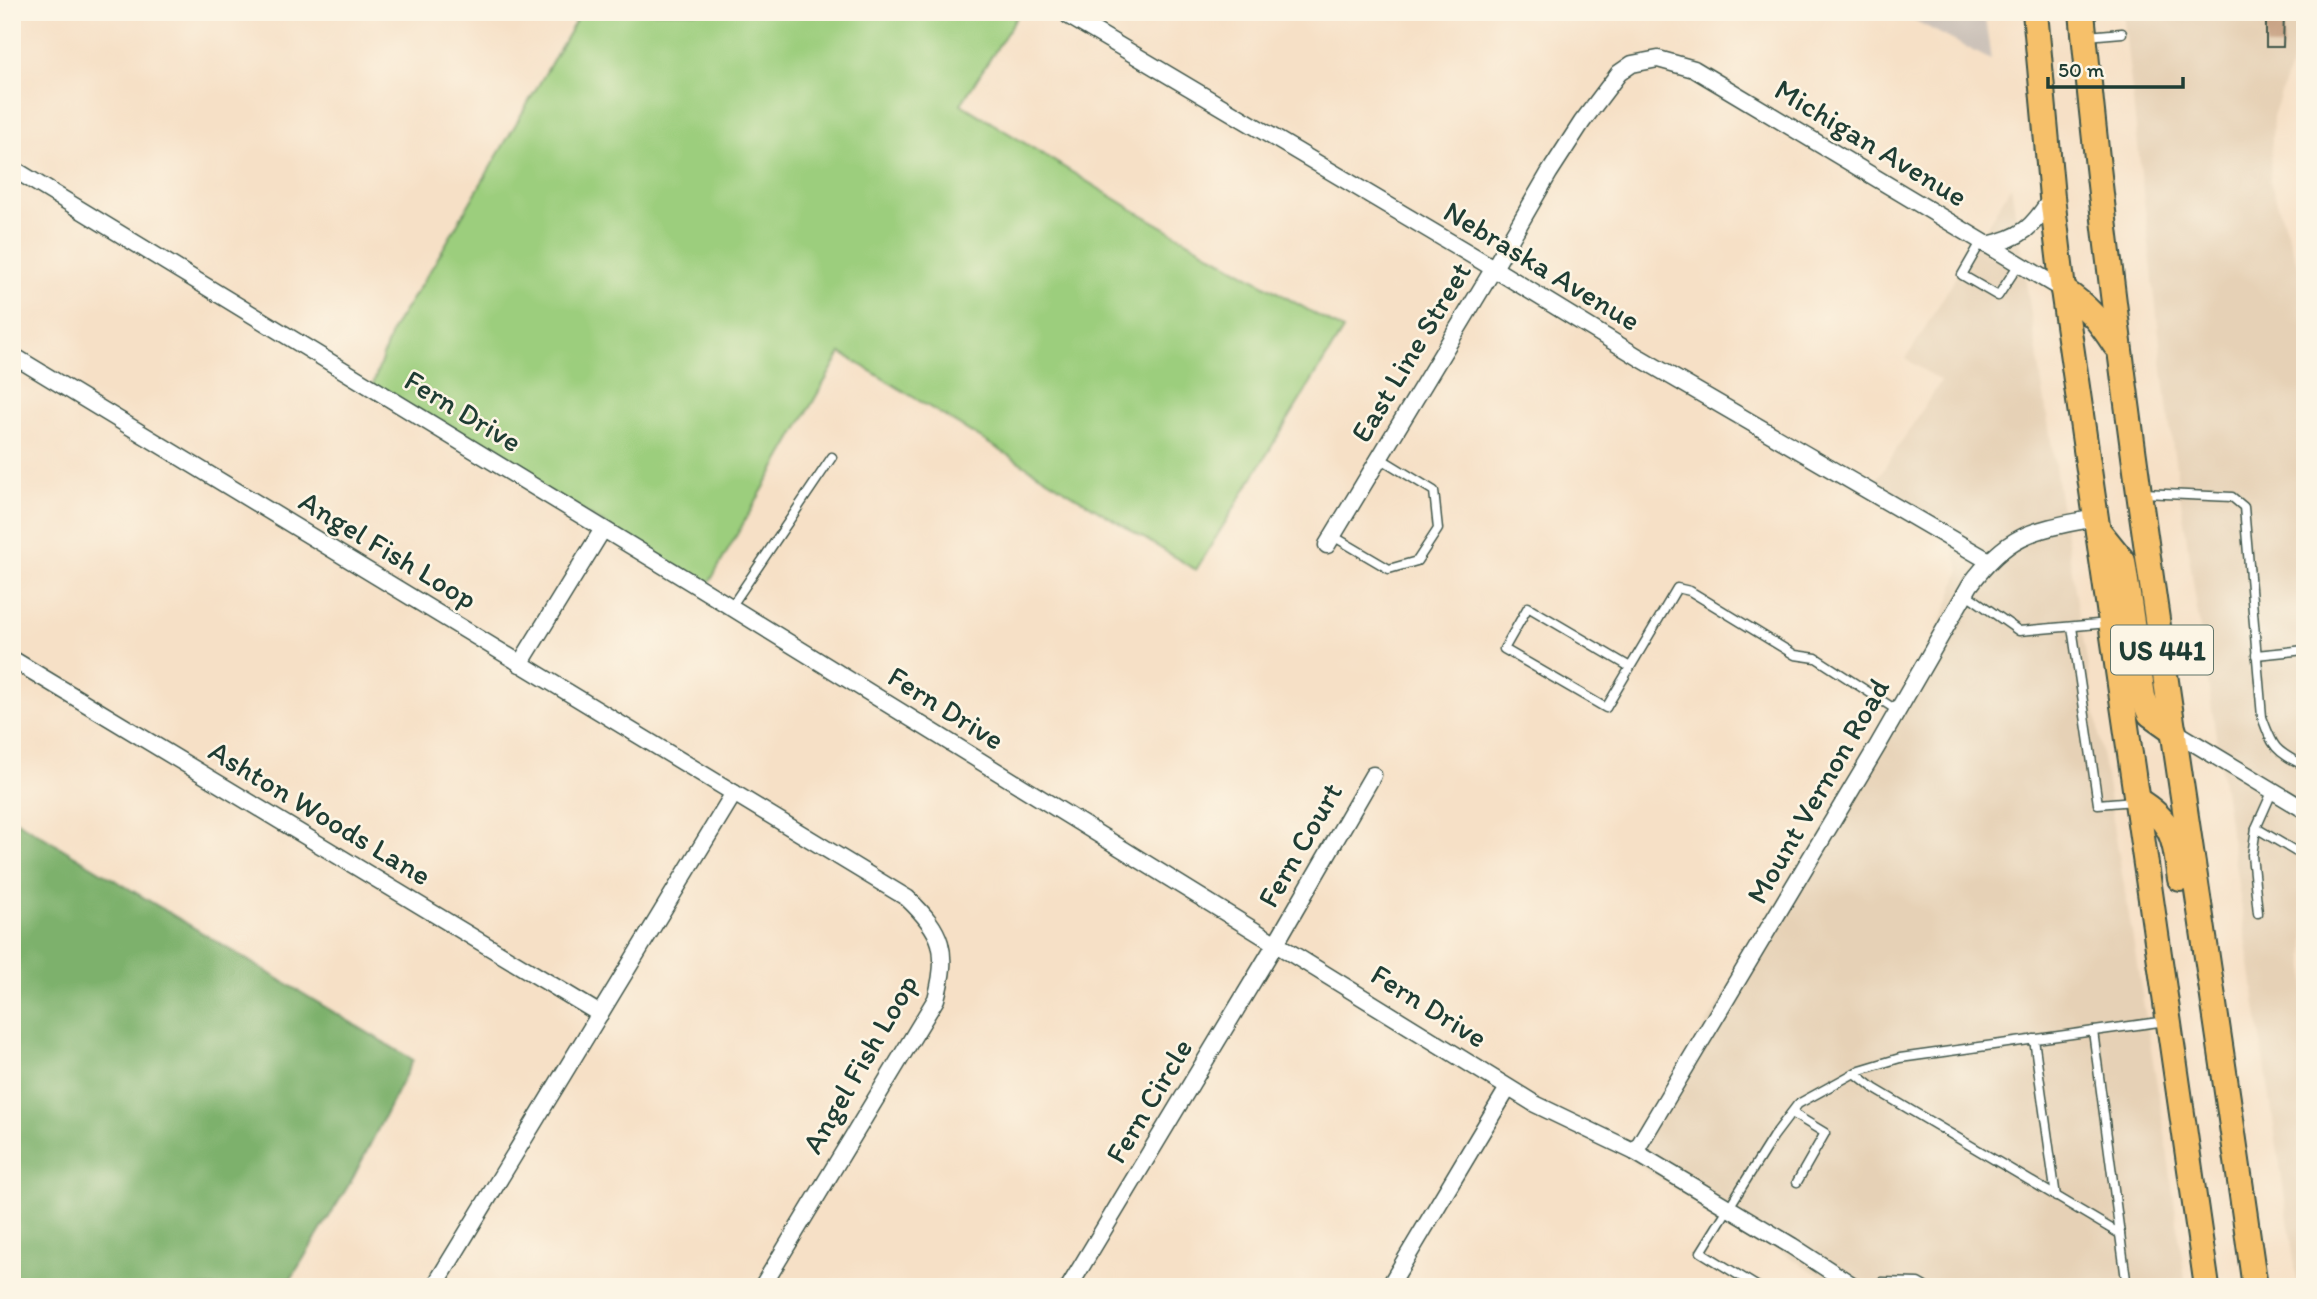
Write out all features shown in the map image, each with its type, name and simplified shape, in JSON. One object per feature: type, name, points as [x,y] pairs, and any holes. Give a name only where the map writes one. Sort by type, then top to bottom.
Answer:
[{"type":"main road","name":"US 441","points":[[2035,12],[2063,290],[2207,1287]]},
{"type":"main road","name":"US 441","points":[[2083,24],[2096,168],[2119,351],[2255,1287]]},
{"type":"main road","points":[[2063,290],[2097,316],[2119,351]]},
{"type":"main road","points":[[2097,524],[2123,561],[2143,697],[2150,714],[2174,731]]},
{"type":"main road","points":[[2137,800],[2158,813],[2168,826],[2177,859],[2195,981],[2207,1029],[2222,1054]]},
{"type":"street","name":"Nebraska Avenue","points":[[1069,16],[1494,268],[1640,358],[1989,561]]},
{"type":"street","name":"Michigan Avenue","points":[[1644,60],[1658,59],[1694,69],[2063,290]]},
{"type":"street","name":"East Line Street","points":[[1330,540],[1582,122],[1619,73],[1644,60]]},
{"type":"street","name":"Fern Drive","points":[[12,168],[731,607],[1508,1088],[1535,1104],[1635,1152],[1855,1287]]},
{"type":"street","points":[[1984,243],[2006,241],[2025,232],[2039,219],[2052,197]]},
{"type":"street","name":"Angel Fish Loop","points":[[12,355],[907,898],[927,917],[941,942],[944,971],[936,999],[762,1287]]},
{"type":"street","name":"Mount Vernon Road","points":[[1635,1152],[1898,711],[1965,593],[1989,561],[2009,543],[2026,534],[2043,528],[2097,524]]},
{"type":"street","points":[[520,663],[603,529]]},
{"type":"street","name":"Ashton Woods Lane","points":[[12,659],[600,1014]]},
{"type":"street","points":[[2174,731],[2305,810]]},
{"type":"street","name":"Fern Court","points":[[1276,943],[1373,775]]},
{"type":"street","points":[[434,1287],[734,793]]},
{"type":"street","name":"Fern Circle","points":[[1069,1287],[1276,943]]},
{"type":"street","points":[[1389,1287],[1508,1088]]},
{"type":"lane","points":[[2083,24],[2122,33]]},
{"type":"lane","points":[[1984,243],[1962,275],[1998,296],[2019,264]]},
{"type":"lane","points":[[731,607],[832,457]]},
{"type":"lane","points":[[1330,540],[1389,569],[1417,561],[1438,529],[1434,491],[1380,458]]},
{"type":"lane","points":[[2140,492],[2232,497],[2244,507],[2262,717],[2272,745],[2283,755],[2305,766]]},
{"type":"lane","points":[[1630,667],[1528,607],[1504,649],[1606,708],[1677,588],[1690,591],[1795,655],[1816,658],[1898,711]]},
{"type":"lane","points":[[1965,593],[2019,631],[2112,623]]},
{"type":"lane","points":[[2071,627],[2098,804],[2137,800]]},
{"type":"lane","points":[[2256,655],[2305,650]]},
{"type":"lane","points":[[2259,913],[2252,855],[2256,828],[2273,790]]},
{"type":"lane","points":[[2256,828],[2305,857]]},
{"type":"lane","points":[[1758,1287],[1743,1283],[1702,1252],[1773,1137],[1798,1104],[1855,1073],[1900,1058],[2169,1020]]},
{"type":"lane","points":[[2094,1031],[2127,1287]]},
{"type":"lane","points":[[2034,1039],[2056,1197]]},
{"type":"lane","points":[[1855,1073],[1875,1089],[2120,1234]]},
{"type":"lane","points":[[1791,1113],[1825,1133],[1797,1182]]},
{"type":"lane","points":[[1878,1287],[1881,1282],[1918,1283],[1925,1287]]},
{"type":"shaded area","points":[[1899,12],[1984,12],[1991,60],[1933,30]]},
{"type":"shaded area","points":[[2123,12],[2305,12],[2305,24],[2273,116],[2270,181],[2305,286],[2305,1287],[2298,1287],[2168,414]]},
{"type":"shaded area","points":[[2011,186],[2164,1127],[2186,1287],[1839,1287],[1629,1160],[1756,938],[1914,686],[1947,607],[1960,570],[1952,545],[1870,490],[1941,381],[1906,359]]},
{"type":"green space","points":[[581,12],[1020,12],[961,104],[1132,209],[1343,330],[1196,570],[841,353],[708,585],[372,387],[393,328],[433,266]]},
{"type":"green space","points":[[12,818],[413,1060],[353,1178],[286,1287],[12,1287]]},
{"type":"building","points":[[2266,12],[2284,12],[2283,47],[2266,47]]}]
